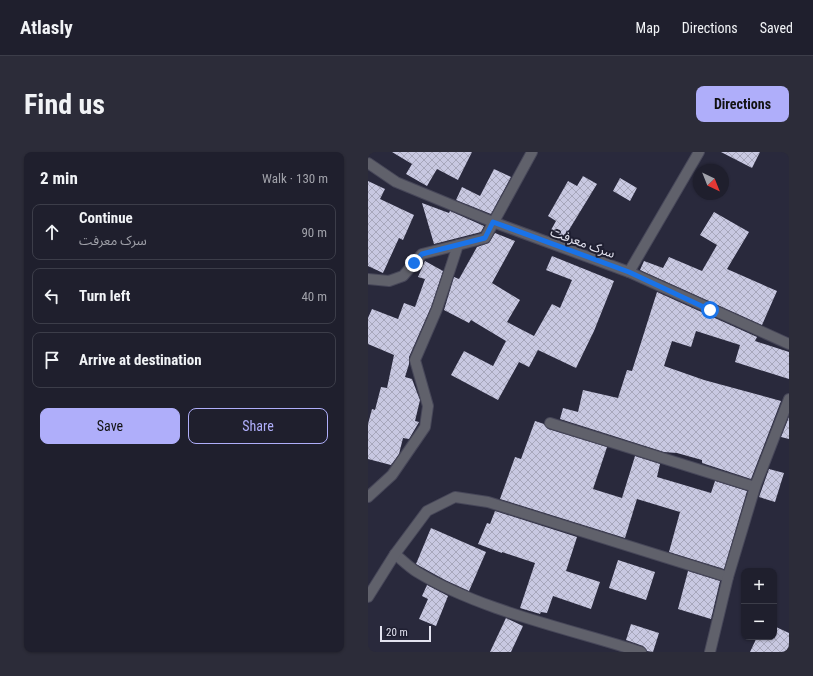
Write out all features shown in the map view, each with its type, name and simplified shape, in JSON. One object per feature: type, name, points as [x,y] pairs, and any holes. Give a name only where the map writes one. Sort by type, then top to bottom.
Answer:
[{"type":"street","points":[[368,279],[390,281],[403,276],[422,254],[485,238],[532,152]]},
{"type":"street","points":[[629,272],[700,152]]},
{"type":"street","name":"سرک معرفت","points":[[368,163],[396,182],[493,222],[629,272],[789,344]]},
{"type":"street","points":[[368,497],[392,475],[425,427],[428,406],[415,360],[437,309],[458,245]]},
{"type":"street","points":[[710,652],[728,577],[755,487],[789,400]]},
{"type":"street","points":[[550,423],[755,487]]},
{"type":"street","points":[[368,598],[395,554],[427,511],[455,497],[488,502],[728,577]]},
{"type":"street","points":[[395,554],[416,571],[459,592],[511,612],[642,652]]},
{"type":"building","points":[[392,152],[472,152],[458,180],[437,169],[427,186],[406,174],[412,164]]},
{"type":"building","points":[[721,152],[760,152],[752,168]]},
{"type":"building","points":[[494,169],[511,177],[491,214],[456,200],[462,187],[480,196]]},
{"type":"building","points":[[583,176],[597,184],[564,238],[551,230],[556,221],[548,216],[568,181],[577,186]]},
{"type":"building","points":[[620,178],[637,188],[630,201],[613,191]]},
{"type":"building","points":[[368,181],[385,189],[380,199],[414,215],[403,240],[399,238],[383,273],[368,266]]},
{"type":"building","points":[[422,203],[449,213],[450,211],[484,226],[481,232],[434,244]]},
{"type":"building","points":[[714,212],[749,232],[727,269],[777,291],[762,325],[640,270],[644,261],[663,268],[669,257],[702,271],[717,245],[700,235]]},
{"type":"building","points":[[495,233],[515,241],[492,283],[520,300],[507,322],[534,336],[552,304],[560,308],[572,280],[546,270],[552,256],[614,281],[594,331],[576,368],[538,350],[529,367],[519,362],[498,400],[451,375],[464,351],[493,366],[506,341],[471,320],[469,323],[444,310],[454,277],[459,279],[477,247],[489,243]]},
{"type":"building","points":[[425,261],[443,271],[431,307],[409,357],[409,364],[405,377],[412,379],[420,400],[415,421],[419,422],[409,439],[403,438],[399,454],[391,465],[368,459],[368,424],[372,409],[375,410],[381,387],[387,388],[394,355],[368,344],[368,318],[372,309],[398,319],[404,303],[415,307],[425,279],[418,277]]},
{"type":"building","points":[[657,292],[757,337],[755,341],[789,352],[789,379],[735,362],[740,345],[696,331],[691,347],[672,341],[664,366],[704,380],[781,401],[751,479],[702,463],[702,460],[677,453],[664,452],[560,419],[563,408],[578,412],[583,390],[618,398],[627,370],[632,371]]},
{"type":"building","points":[[789,417],[789,439],[781,437]]},
{"type":"building","points":[[535,421],[544,424],[548,429],[607,447],[593,489],[622,498],[635,456],[660,464],[657,477],[711,493],[715,481],[747,491],[724,569],[669,552],[680,512],[637,499],[625,538],[500,499],[515,457],[521,459]]},
{"type":"building","points":[[769,469],[784,473],[775,502],[759,497]]},
{"type":"building","points":[[495,511],[577,537],[566,571],[600,582],[591,609],[553,596],[547,613],[541,612],[540,614],[520,608],[535,563],[478,544],[487,523],[490,524]]},
{"type":"building","points":[[431,528],[486,552],[469,591],[416,564]]},
{"type":"building","points":[[618,560],[655,572],[646,600],[609,588]]},
{"type":"building","points":[[688,571],[720,581],[711,619],[678,609]]},
{"type":"building","points":[[427,585],[448,596],[436,626],[419,619],[428,599],[422,596]]},
{"type":"building","points":[[506,618],[523,626],[511,652],[490,652]]},
{"type":"building","points":[[631,624],[659,633],[653,652],[647,651],[643,646],[626,640]]},
{"type":"building","points":[[777,627],[789,633],[789,652],[750,652],[756,640],[777,640]]},
{"type":"route","points":[[414,263],[422,254],[485,238],[493,222],[629,272],[710,310]]}]
